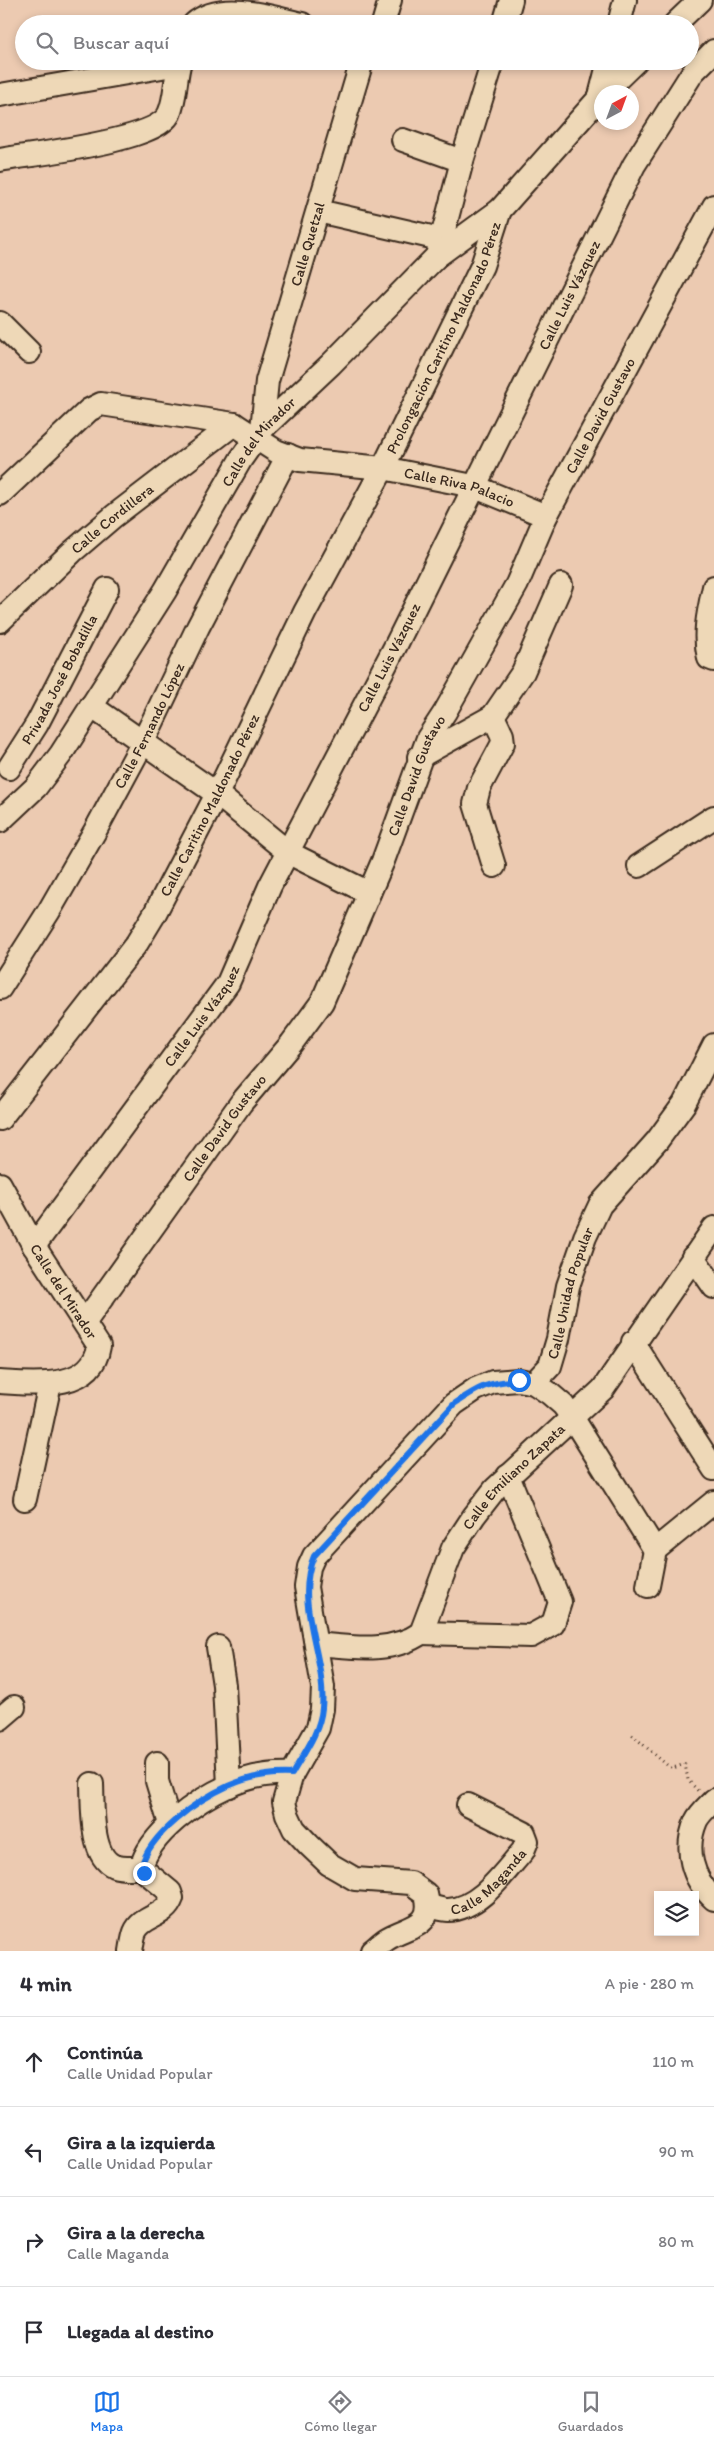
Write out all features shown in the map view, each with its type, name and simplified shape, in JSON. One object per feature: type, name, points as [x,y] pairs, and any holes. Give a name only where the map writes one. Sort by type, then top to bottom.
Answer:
[{"type":"street","points":[[386,15],[390,0]]},
{"type":"street","points":[[507,15],[511,0]]},
{"type":"street","points":[[621,15],[625,0]]},
{"type":"street","points":[[685,15],[700,0]]},
{"type":"street","points":[[208,15],[212,12],[234,10],[258,15]]},
{"type":"street","name":"Calle Luis Vázquez","points":[[699,66],[714,50]]},
{"type":"street","points":[[0,95],[141,70]]},
{"type":"street","points":[[0,160],[130,138],[153,128],[169,115],[179,70]]},
{"type":"street","name":"Calle Quetzal","points":[[259,433],[267,380],[359,70]]},
{"type":"street","name":"Calle del Mirador","points":[[0,821],[36,787],[61,754],[165,591],[241,459],[259,433],[331,364],[438,247],[490,70]]},
{"type":"street","points":[[604,85],[607,70]]},
{"type":"street","name":"Prolongación Caritino Maldonado Pérez","points":[[612,85],[627,70]]},
{"type":"street","name":"Calle Luis Vázquez","points":[[34,1246],[228,983],[270,886],[289,853],[396,645],[473,486],[634,165],[695,70]]},
{"type":"street","name":"Prolongación Caritino Maldonado Pérez","points":[[383,468],[482,266],[500,210],[594,104]]},
{"type":"street","points":[[403,140],[462,161]]},
{"type":"street","name":"Calle David Gustavo","points":[[85,1322],[241,1103],[291,1044],[322,1002],[383,861],[419,757],[428,738],[517,584],[546,516],[714,206]]},
{"type":"street","points":[[318,211],[438,247],[500,210]]},
{"type":"street","points":[[0,323],[30,352]]},
{"type":"street","points":[[0,494],[89,410],[101,404],[234,424],[259,433]]},
{"type":"street","name":"Calle Cordillera","points":[[0,621],[72,552],[114,516],[234,424]]},
{"type":"street","name":"Calle Riva Palacio","points":[[259,433],[288,456],[300,460],[383,468],[473,486],[546,516]]},
{"type":"street","name":"Calle Fernando López","points":[[0,988],[49,911],[143,742],[198,626],[288,456]]},
{"type":"street","name":"Calle Caritino Maldonado Pérez","points":[[0,1119],[137,943],[154,915],[217,794],[305,612],[383,468]]},
{"type":"street","points":[[419,757],[493,716],[523,672],[561,585]]},
{"type":"street","points":[[714,587],[708,619],[706,646],[709,658],[714,660]]},
{"type":"street","name":"Privada José Bobadilla","points":[[5,764],[37,724],[107,589]]},
{"type":"street","points":[[91,706],[217,794],[289,853],[369,893]]},
{"type":"street","points":[[493,716],[502,735],[503,743],[479,788],[475,804],[494,866]]},
{"type":"street","points":[[5,764],[36,787]]},
{"type":"street","points":[[638,866],[714,817]]},
{"type":"street","name":"Calle Unidad Popular","points":[[534,1383],[550,1366],[558,1339],[568,1286],[585,1237],[600,1205],[657,1141],[684,1104],[714,1045]]},
{"type":"street","name":"Calle del Mirador","points":[[0,1184],[34,1246],[99,1346],[97,1360],[87,1372],[50,1384],[0,1382]]},
{"type":"street","name":"Calle Emiliano Zapata","points":[[421,1633],[453,1548],[474,1516],[508,1476],[603,1389],[633,1342],[714,1228]]},
{"type":"street","points":[[693,1257],[714,1287]]},
{"type":"street","points":[[633,1342],[714,1469]]},
{"type":"street","points":[[372,1951],[388,1938],[410,1930],[425,1918],[429,1906],[426,1894],[411,1883],[355,1879],[329,1864],[294,1829],[284,1802],[292,1774],[318,1728],[322,1709],[323,1687],[306,1587],[309,1567],[314,1556],[454,1404],[476,1389],[493,1382],[519,1380],[534,1383],[563,1405],[655,1550]]},
{"type":"street","points":[[26,1499],[50,1384]]},
{"type":"street","points":[[316,1644],[360,1647],[399,1645],[421,1633],[531,1636],[553,1624],[560,1602],[508,1476]]},
{"type":"street","points":[[648,1586],[655,1550],[714,1502]]},
{"type":"street","points":[[218,1647],[224,1685],[229,1786]]},
{"type":"street","points":[[157,1763],[157,1781],[170,1824]]},
{"type":"street","points":[[141,1868],[147,1855],[165,1828],[229,1786],[272,1773],[292,1774]]},
{"type":"street","points":[[92,1784],[95,1839],[104,1860],[122,1868],[141,1868],[170,1892],[172,1898],[164,1911],[139,1925],[135,1932],[131,1951]]},
{"type":"street","points":[[713,1802],[696,1820],[690,1846],[691,1867],[705,1891],[714,1899]]},
{"type":"street","name":"Calle Maganda","points":[[429,1906],[449,1910],[480,1898],[523,1851],[528,1841],[524,1833],[468,1805]]},
{"type":"path","points":[[632,1735],[667,1765],[673,1768],[685,1764],[688,1780],[713,1802]]},
{"type":"route","points":[[144,1873],[141,1868],[142,1862],[165,1828],[213,1795],[229,1786],[272,1773],[292,1774],[318,1728],[322,1709],[323,1687],[306,1587],[309,1567],[314,1556],[454,1404],[476,1389],[493,1382],[519,1380]]}]
